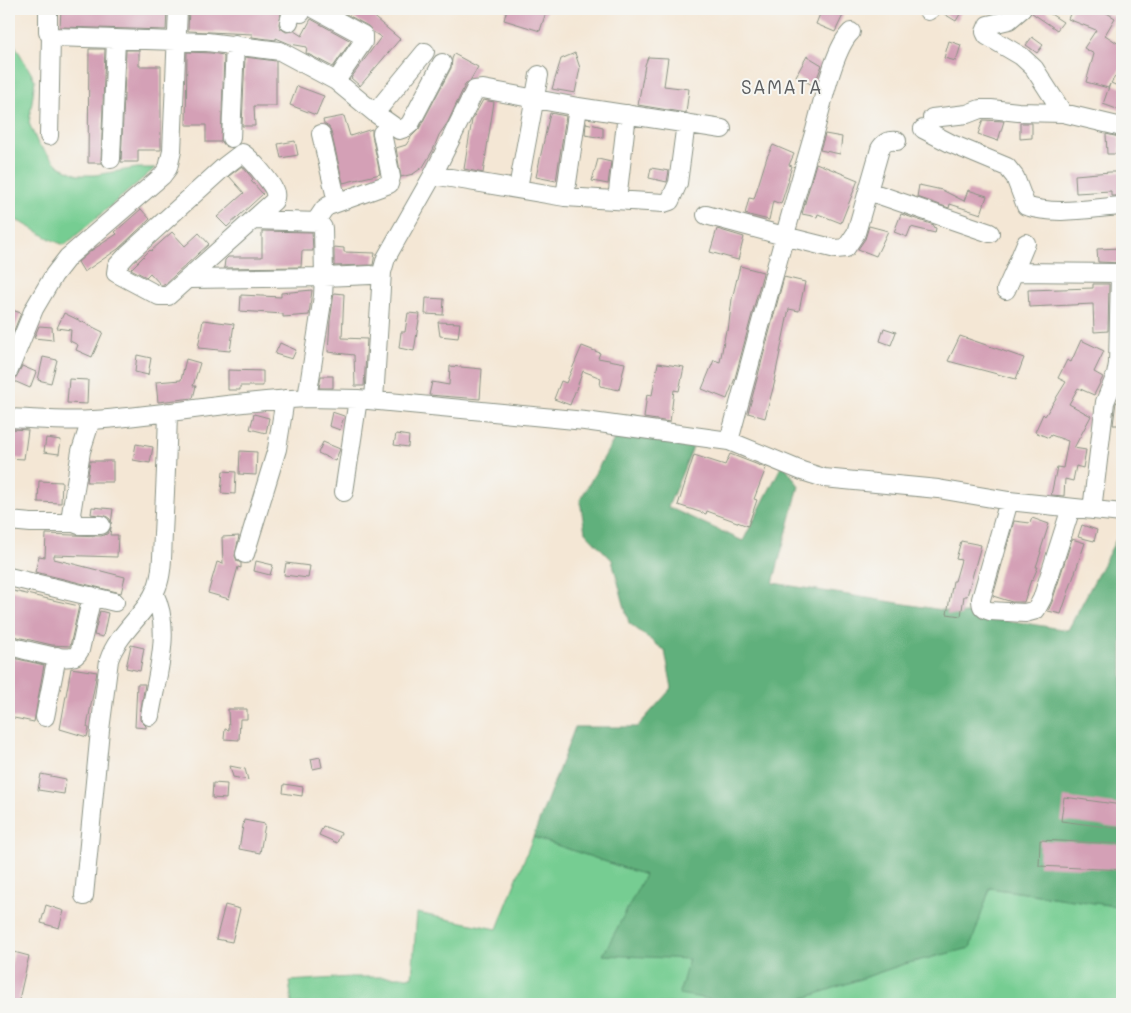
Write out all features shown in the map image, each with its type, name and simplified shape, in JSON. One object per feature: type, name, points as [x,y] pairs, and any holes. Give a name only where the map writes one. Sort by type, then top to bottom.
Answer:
[{"type":"street","points":[[48,9],[48,31],[51,36],[49,136]]},
{"type":"street","points":[[9,370],[34,309],[46,286],[68,256],[145,192],[168,168],[172,151],[178,9]]},
{"type":"street","points":[[289,22],[292,11],[301,13],[302,9]]},
{"type":"street","points":[[315,9],[364,35],[363,42],[336,81]]},
{"type":"street","points":[[1022,9],[1009,20],[988,25],[985,28],[985,32],[987,36],[1021,56],[1034,68],[1063,113]]},
{"type":"street","points":[[729,441],[784,236],[839,48],[851,32]]},
{"type":"street","points":[[51,36],[59,38],[116,40],[177,40],[235,44],[280,51],[336,81],[399,130],[410,124],[442,63]]},
{"type":"street","points":[[111,158],[116,40]]},
{"type":"street","points":[[231,138],[235,44]]},
{"type":"street","points":[[375,113],[425,52]]},
{"type":"street","points":[[518,188],[539,75]]},
{"type":"street","points":[[344,492],[366,400],[382,272],[386,258],[434,174],[476,90],[483,89],[722,129]]},
{"type":"street","points":[[565,197],[578,106]]},
{"type":"street","points":[[1122,128],[1063,113],[991,109],[928,123],[952,144],[1007,168],[1015,177],[1026,206],[1038,210],[1052,211],[1122,206]]},
{"type":"street","points":[[617,200],[627,114]]},
{"type":"street","points":[[434,174],[565,197],[664,204],[670,202],[678,183],[686,123]]},
{"type":"street","points":[[316,221],[324,209],[338,202],[389,184],[391,177],[382,133]]},
{"type":"street","points":[[321,134],[338,202]]},
{"type":"street","points":[[706,215],[836,249],[846,248],[856,233],[877,156],[883,144],[890,140],[898,141]]},
{"type":"street","points":[[242,154],[245,154],[254,163],[275,193],[274,201],[189,279],[171,294],[164,297],[119,275],[115,270],[142,241],[225,166],[242,154]]},
{"type":"street","points":[[868,191],[990,233]]},
{"type":"street","points":[[254,220],[316,221],[322,223],[323,296],[307,398]]},
{"type":"street","points":[[1006,290],[1026,243]]},
{"type":"street","points":[[1014,272],[1121,273],[1116,391],[1105,402],[1092,510]]},
{"type":"street","points":[[189,279],[370,275]]},
{"type":"street","points":[[9,418],[91,420],[266,400],[307,398],[366,400],[562,418],[729,441],[824,478],[938,489],[1009,501],[1122,512]]},
{"type":"street","points":[[244,554],[277,449],[285,399]]},
{"type":"street","points":[[84,896],[100,730],[109,660],[119,640],[143,613],[158,586],[165,506],[168,412]]},
{"type":"street","points":[[74,523],[71,514],[80,461],[91,420]]},
{"type":"street","points":[[1009,501],[982,599],[984,610],[1025,613],[1036,610],[1042,600],[1071,508]]},
{"type":"street","points":[[9,521],[101,525]]},
{"type":"street","points":[[9,577],[115,602]]},
{"type":"street","points":[[150,716],[160,663],[163,629],[160,605],[154,593]]},
{"type":"street","points":[[9,646],[70,658],[78,654],[92,596]]},
{"type":"street","points":[[45,717],[57,656]]},
{"type":"green space","points":[[9,35],[35,80],[29,123],[38,144],[59,166],[78,175],[95,175],[137,168],[155,168],[65,245],[9,218]]},
{"type":"green space","points":[[621,427],[693,447],[668,507],[743,541],[783,463],[799,486],[773,583],[1068,630],[1118,536],[1122,535],[1122,907],[990,888],[970,948],[904,964],[787,1004],[727,1004],[726,1002],[679,994],[689,959],[603,955],[645,875],[533,837],[575,727],[637,727],[672,688],[665,651],[629,623],[612,560],[585,532],[580,500]]},
{"type":"green space","points":[[533,837],[645,875],[689,959],[727,1004],[292,1004],[289,981],[352,977],[412,977],[417,913],[497,929]]},
{"type":"green space","points":[[990,888],[1122,907],[1122,1004],[787,1004],[904,964],[969,948]]},
{"type":"building","points":[[61,9],[167,9],[166,30],[60,27]]},
{"type":"building","points":[[189,9],[282,9],[279,24],[280,28],[286,32],[294,31],[302,36],[311,19],[351,41],[333,67],[306,53],[307,47],[290,44],[276,38],[276,40],[252,37],[252,34],[188,31]]},
{"type":"building","points":[[337,9],[364,9],[377,16],[376,19],[400,39],[360,86],[351,78],[381,37],[368,26]]},
{"type":"building","points":[[507,9],[547,9],[540,31],[504,20]]},
{"type":"building","points":[[822,9],[846,9],[835,32],[816,24]]},
{"type":"building","points":[[942,9],[963,9],[956,21],[941,12]]},
{"type":"building","points":[[1032,9],[1043,9],[1063,22],[1057,30],[1032,13]]},
{"type":"building","points":[[1072,9],[1100,9],[1115,18],[1105,35],[1122,46],[1122,66],[1111,83],[1122,88],[1122,111],[1103,104],[1110,84],[1108,88],[1086,82],[1094,54],[1084,48],[1096,30],[1068,19]]},
{"type":"building","points":[[1032,37],[1043,45],[1037,53],[1026,45]]},
{"type":"building","points":[[949,41],[961,45],[956,61],[944,58]]},
{"type":"building","points":[[89,49],[105,49],[101,163],[88,163]]},
{"type":"building","points":[[126,50],[139,50],[139,66],[161,66],[161,150],[138,150],[138,162],[121,162]]},
{"type":"building","points":[[187,52],[212,53],[224,56],[221,142],[206,142],[206,125],[186,125]]},
{"type":"building","points":[[575,53],[580,68],[575,93],[552,89],[561,59]]},
{"type":"building","points":[[454,54],[478,67],[470,81],[465,85],[448,122],[439,135],[423,167],[413,174],[401,177],[396,148],[406,145],[419,129],[451,68]]},
{"type":"building","points":[[807,56],[822,65],[814,86],[796,76]]},
{"type":"building","points":[[245,57],[276,61],[276,106],[254,106],[255,126],[242,126]]},
{"type":"building","points":[[648,57],[668,58],[664,86],[689,89],[686,113],[638,105]]},
{"type":"building","points":[[297,86],[324,96],[316,115],[290,105]]},
{"type":"building","points":[[483,100],[494,102],[483,173],[464,169],[472,120]]},
{"type":"building","points":[[550,113],[566,116],[556,181],[536,177]]},
{"type":"building","points":[[344,116],[350,136],[372,129],[380,174],[343,183],[331,132],[323,120]]},
{"type":"building","points":[[983,120],[1004,121],[998,141],[978,134]]},
{"type":"building","points":[[586,123],[603,127],[603,138],[585,135]]},
{"type":"building","points":[[1020,123],[1032,123],[1032,138],[1020,139]]},
{"type":"building","points":[[825,134],[842,137],[840,154],[820,150]]},
{"type":"building","points":[[1106,134],[1119,137],[1120,154],[1107,154]]},
{"type":"building","points":[[295,141],[298,155],[281,158],[278,144]]},
{"type":"building","points":[[773,145],[794,154],[789,165],[792,166],[781,204],[773,201],[769,220],[745,214],[749,198],[754,199],[767,157]]},
{"type":"building","points":[[598,159],[611,162],[608,184],[592,181]]},
{"type":"building","points":[[816,163],[858,180],[841,223],[818,214],[817,217],[802,214]]},
{"type":"building","points":[[242,166],[253,179],[251,181],[263,194],[227,227],[217,217],[244,193],[229,176]]},
{"type":"building","points":[[651,168],[669,171],[667,182],[649,178]]},
{"type":"building","points":[[1122,172],[1122,196],[1111,196],[1111,191],[1076,193],[1075,175]]},
{"type":"building","points":[[919,185],[942,190],[964,201],[968,190],[987,196],[981,214],[950,204],[949,208],[917,197]]},
{"type":"building","points":[[141,209],[150,219],[118,249],[84,272],[78,262],[92,250],[117,234],[115,232]]},
{"type":"building","points":[[901,214],[934,225],[933,227],[936,228],[935,233],[911,227],[907,237],[894,232]]},
{"type":"building","points":[[869,226],[888,231],[876,256],[858,249],[865,239]]},
{"type":"building","points":[[717,229],[744,237],[738,260],[710,252]]},
{"type":"building","points":[[262,231],[312,232],[313,251],[302,251],[301,267],[224,268],[225,260],[228,257],[262,257]]},
{"type":"building","points":[[172,232],[185,246],[199,233],[209,244],[164,285],[161,285],[150,273],[146,277],[131,269],[150,250]]},
{"type":"building","points":[[334,247],[344,248],[344,252],[375,253],[373,265],[334,266]]},
{"type":"building","points":[[1122,248],[1122,263],[1098,262],[1097,249]]},
{"type":"building","points":[[740,266],[763,273],[735,378],[727,399],[702,389],[714,360],[720,362],[726,330],[728,331],[732,299]]},
{"type":"building","points":[[784,277],[805,282],[799,311],[789,309],[775,381],[765,418],[748,413]]},
{"type":"building","points":[[1093,284],[1109,284],[1108,331],[1094,332],[1093,304],[1029,307],[1028,290],[1093,288]]},
{"type":"building","points":[[312,290],[309,315],[283,317],[283,314],[240,311],[241,295],[281,297],[281,293]]},
{"type":"building","points":[[334,293],[344,294],[342,338],[367,339],[364,386],[355,386],[354,355],[328,352]]},
{"type":"building","points":[[426,298],[444,299],[443,315],[425,314]]},
{"type":"building","points":[[9,309],[21,313],[9,343]]},
{"type":"building","points":[[64,313],[103,332],[92,357],[76,350],[78,345],[70,341],[71,330],[57,328]]},
{"type":"building","points":[[408,313],[420,314],[414,351],[399,348],[401,332],[405,332]]},
{"type":"building","points":[[203,320],[234,324],[230,351],[198,348]]},
{"type":"building","points":[[438,322],[460,323],[458,338],[440,336]]},
{"type":"building","points":[[39,326],[52,327],[53,340],[34,338]]},
{"type":"building","points":[[884,328],[896,332],[891,345],[880,341]]},
{"type":"building","points":[[960,336],[1024,358],[1016,379],[948,361]]},
{"type":"building","points":[[1081,340],[1104,351],[1094,372],[1103,377],[1094,395],[1078,388],[1069,404],[1091,416],[1074,448],[1086,450],[1083,468],[1076,466],[1073,481],[1065,479],[1064,496],[1051,495],[1057,467],[1063,468],[1068,441],[1051,435],[1049,438],[1035,432],[1043,414],[1045,416],[1066,382],[1058,378],[1067,360],[1071,362]]},
{"type":"building","points":[[280,343],[296,350],[292,359],[275,354]]},
{"type":"building","points":[[582,346],[600,353],[598,358],[625,363],[619,390],[600,386],[601,378],[583,371],[570,405],[554,399],[561,381],[566,383]]},
{"type":"building","points":[[137,355],[151,358],[148,375],[135,372]]},
{"type":"building","points":[[43,357],[57,360],[51,383],[38,380]]},
{"type":"building","points":[[186,359],[200,363],[193,386],[196,386],[193,398],[158,402],[156,382],[181,380]]},
{"type":"building","points":[[658,363],[684,367],[679,391],[674,390],[670,422],[644,418],[647,394],[652,395]]},
{"type":"building","points":[[22,366],[36,372],[30,388],[14,381]]},
{"type":"building","points":[[450,366],[482,369],[480,399],[429,395],[432,382],[449,385]]},
{"type":"building","points":[[228,370],[263,371],[263,386],[240,386],[240,390],[228,390]]},
{"type":"building","points":[[321,376],[333,376],[333,388],[319,388]]},
{"type":"building","points":[[69,379],[88,380],[87,404],[67,403]]},
{"type":"building","points":[[1116,402],[1122,403],[1122,425],[1113,425]]},
{"type":"building","points":[[332,412],[344,416],[340,430],[329,426]]},
{"type":"building","points":[[254,414],[269,418],[266,433],[250,429]]},
{"type":"building","points":[[12,429],[28,430],[24,459],[9,458]]},
{"type":"building","points":[[396,434],[409,436],[408,447],[394,445]]},
{"type":"building","points":[[46,438],[61,440],[59,454],[44,452]]},
{"type":"building","points":[[323,442],[340,449],[335,461],[318,453]]},
{"type":"building","points":[[136,444],[153,447],[150,463],[133,460]]},
{"type":"building","points":[[240,451],[257,452],[256,475],[239,474]]},
{"type":"building","points":[[730,454],[766,468],[754,499],[757,500],[748,526],[707,511],[706,514],[678,505],[694,455],[725,465]]},
{"type":"building","points":[[90,461],[113,461],[113,482],[87,482]]},
{"type":"building","points":[[223,471],[236,472],[235,494],[221,493]]},
{"type":"building","points":[[39,481],[62,482],[61,503],[38,502]]},
{"type":"building","points":[[92,507],[113,509],[111,524],[110,519],[106,516],[91,514]]},
{"type":"building","points":[[1032,518],[1049,524],[1036,567],[1038,567],[1031,580],[1024,602],[1012,602],[993,596],[1014,521],[1030,523]]},
{"type":"building","points":[[1082,525],[1097,530],[1094,541],[1078,537]]},
{"type":"building","points":[[111,527],[110,535],[118,535],[117,557],[54,555],[54,559],[125,577],[121,593],[35,572],[39,556],[45,557],[46,534],[101,536],[107,534]]},
{"type":"building","points":[[239,536],[235,556],[237,561],[241,563],[241,568],[238,567],[229,599],[208,593],[217,562],[223,564],[222,537]]},
{"type":"building","points":[[1072,539],[1085,543],[1061,614],[1048,611],[1052,602]]},
{"type":"building","points":[[961,541],[981,545],[967,596],[964,596],[961,616],[947,614],[953,581],[955,581],[961,560],[956,559]]},
{"type":"building","points":[[256,561],[273,565],[270,575],[254,571]]},
{"type":"building","points":[[286,563],[310,566],[308,578],[284,575]]},
{"type":"building","points":[[9,590],[79,606],[70,646],[52,645],[9,635]]},
{"type":"building","points":[[100,611],[108,613],[103,637],[94,635]]},
{"type":"building","points":[[131,645],[144,648],[140,671],[126,668]]},
{"type":"building","points":[[9,657],[44,665],[34,722],[9,717]]},
{"type":"building","points":[[71,668],[97,672],[87,727],[89,728],[87,737],[60,729]]},
{"type":"building","points":[[137,684],[145,684],[140,720],[146,728],[135,727]]},
{"type":"building","points":[[228,709],[247,709],[247,719],[240,719],[239,740],[224,739],[225,729],[229,730]]},
{"type":"building","points":[[320,757],[322,767],[313,769],[311,759]]},
{"type":"building","points":[[230,766],[245,769],[248,780],[233,777]]},
{"type":"building","points":[[41,774],[66,779],[64,794],[38,790]]},
{"type":"building","points":[[213,783],[227,784],[226,799],[212,798]]},
{"type":"building","points":[[284,784],[303,787],[302,796],[283,793]]},
{"type":"building","points":[[1064,797],[1122,805],[1122,829],[1061,821]]},
{"type":"building","points":[[244,820],[265,824],[260,853],[239,849]]},
{"type":"building","points":[[323,826],[341,833],[337,843],[319,835]]},
{"type":"building","points":[[1040,840],[1122,844],[1122,870],[1039,866]]},
{"type":"building","points":[[46,905],[64,911],[59,928],[41,923]]},
{"type":"building","points":[[225,905],[240,909],[232,942],[216,939]]},
{"type":"building","points":[[14,952],[29,956],[18,1004],[9,1004],[9,973]]},
{"type":"district","name":"SAMATA","points":[[782,86]]}]
